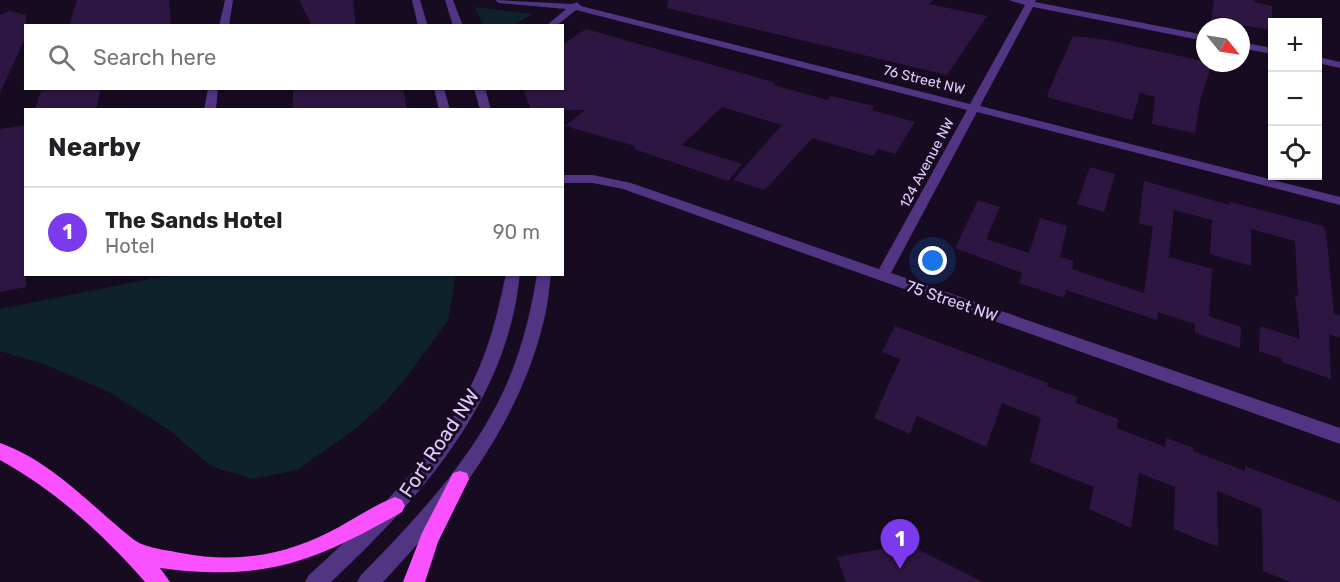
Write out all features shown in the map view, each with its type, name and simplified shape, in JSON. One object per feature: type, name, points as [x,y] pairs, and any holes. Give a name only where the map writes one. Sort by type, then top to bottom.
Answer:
[{"type":"main road","points":[[0,451],[21,462],[71,496],[130,549],[159,582]]},
{"type":"main road","points":[[414,582],[429,540],[460,479]]},
{"type":"main road","points":[[130,549],[175,563],[205,568],[261,567],[293,559],[395,506]]},
{"type":"street","points":[[224,24],[229,0]]},
{"type":"street","points":[[416,0],[422,24]]},
{"type":"street","points":[[449,0],[457,24]]},
{"type":"street","name":"76 Street NW","points":[[499,0],[574,7],[1340,201]]},
{"type":"street","points":[[553,24],[585,0]]},
{"type":"street","points":[[1012,0],[1196,36]]},
{"type":"street","name":"124 Avenue NW","points":[[882,277],[1031,2]]},
{"type":"street","points":[[1250,47],[1268,50]]},
{"type":"street","points":[[1322,61],[1340,65]]},
{"type":"street","points":[[210,108],[213,90]]},
{"type":"street","points":[[440,90],[444,108]]},
{"type":"street","points":[[480,90],[485,108]]},
{"type":"street","name":"75 Street NW","points":[[564,179],[593,179],[626,186],[1340,436]]},
{"type":"street","name":"Fort Road NW","points":[[316,582],[395,506],[433,458],[471,403],[491,358],[510,296],[513,276]]},
{"type":"street","name":"Fort Road NW","points":[[368,582],[460,479],[502,408],[528,350],[542,299],[544,276]]},
{"type":"shaded area","points":[[475,7],[532,14],[516,24],[483,24]]},
{"type":"shaded area","points":[[165,276],[456,276],[448,320],[403,382],[381,406],[354,430],[297,470],[252,479],[211,466],[169,430],[109,392],[44,364],[0,351],[0,309]]},
{"type":"building","points":[[77,0],[169,0],[171,24],[70,24]]},
{"type":"building","points":[[299,0],[353,0],[356,24],[311,24]]},
{"type":"building","points":[[668,0],[933,0],[929,4],[987,16],[947,75],[667,8]]},
{"type":"building","points":[[1214,0],[1254,0],[1254,2],[1272,6],[1272,18],[1268,18],[1268,29],[1250,26],[1250,18],[1211,18]]},
{"type":"building","points":[[10,11],[26,15],[26,24],[24,24],[24,40],[0,93],[0,15]]},
{"type":"building","points":[[586,29],[828,100],[831,96],[874,106],[872,110],[915,122],[895,154],[878,149],[873,156],[812,138],[765,190],[733,180],[782,125],[722,107],[682,145],[742,164],[728,181],[634,149],[635,146],[565,126],[585,110],[530,108],[524,90],[564,90],[564,44]]},
{"type":"building","points":[[1073,36],[1107,40],[1196,59],[1196,72],[1209,72],[1200,101],[1195,133],[1152,124],[1155,97],[1140,93],[1132,120],[1050,98],[1047,95]]},
{"type":"building","points":[[41,90],[101,90],[96,108],[36,108]]},
{"type":"building","points":[[293,90],[403,90],[407,108],[293,108]]},
{"type":"building","points":[[24,125],[24,276],[26,276],[26,287],[0,292],[0,129]]},
{"type":"building","points":[[1090,167],[1115,174],[1104,212],[1077,204]]},
{"type":"building","points":[[1144,181],[1230,205],[1230,202],[1323,226],[1326,232],[1334,314],[1340,316],[1340,338],[1329,334],[1331,379],[1282,362],[1282,359],[1259,351],[1260,326],[1300,339],[1295,295],[1298,296],[1295,241],[1251,229],[1251,266],[1210,254],[1212,220],[1174,210],[1169,257],[1212,269],[1209,316],[1241,327],[1240,348],[1195,333],[1195,324],[1158,312],[1157,320],[1066,290],[1064,298],[1019,283],[1022,273],[955,248],[978,200],[1000,207],[986,239],[1029,253],[1040,218],[1067,226],[1060,257],[1074,261],[1072,269],[1144,293],[1153,227],[1139,223]]},
{"type":"building","points":[[895,326],[1048,383],[1047,386],[1077,397],[1076,403],[1118,419],[1117,428],[1165,447],[1166,438],[1245,471],[1245,466],[1340,502],[1340,582],[1290,582],[1263,571],[1262,509],[1217,491],[1218,547],[1174,529],[1175,487],[1139,473],[1131,528],[1089,509],[1094,487],[1030,462],[1041,418],[1002,403],[986,447],[917,416],[910,434],[874,418],[900,359],[882,352]]},
{"type":"building","points":[[907,544],[983,582],[846,582],[837,557]]},
{"type":"place","name":"The Sands Hotel","points":[[900,569]]}]
